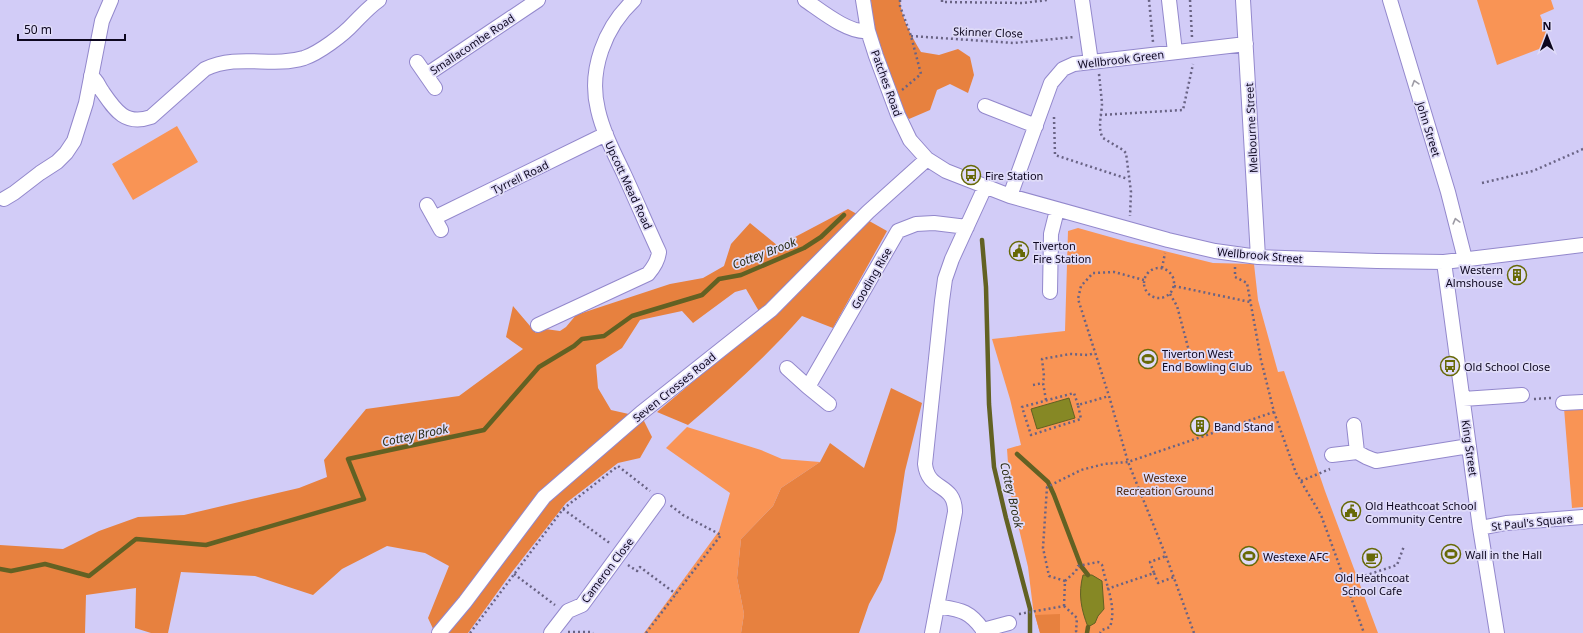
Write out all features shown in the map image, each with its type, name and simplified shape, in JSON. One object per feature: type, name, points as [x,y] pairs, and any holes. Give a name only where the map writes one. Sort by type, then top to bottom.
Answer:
[{"type":"street","points":[[4,199],[56,162],[66,153],[74,141],[86,104],[102,21],[111,0]]},
{"type":"street","points":[[92,76],[96,79],[117,112],[130,119],[142,120],[151,117],[205,69],[213,65],[241,60],[282,62],[305,57],[338,36],[378,0]]},
{"type":"street","name":"Smallacombe Road","points":[[426,75],[538,0]]},
{"type":"street","points":[[804,0],[843,24],[862,32],[868,31]]},
{"type":"street","name":"Patches Road","points":[[863,0],[868,31],[898,115],[910,140],[927,159]]},
{"type":"street","points":[[1082,0],[1087,36],[1094,62]]},
{"type":"street","name":"Wellbrook Green","points":[[1169,0],[1175,52]]},
{"type":"street","name":"Melbourne Street","points":[[1243,0],[1258,257]]},
{"type":"street","name":"John Street","points":[[1390,0],[1448,192],[1465,259]]},
{"type":"street","name":"Upcott Mead Road","points":[[538,325],[557,322],[648,274],[658,259],[659,252],[606,134],[597,108],[595,75],[599,58],[614,22],[626,3]]},
{"type":"street","name":"Wellbrook Green","points":[[1010,196],[1051,83],[1056,75],[1063,70],[1074,64],[1246,44]]},
{"type":"street","name":"Smallacombe Road","points":[[417,62],[435,88]]},
{"type":"street","points":[[985,106],[1038,119]]},
{"type":"street","name":"Tyrrell Road","points":[[427,205],[437,224],[606,134]]},
{"type":"street","name":"Wellbrook Street","points":[[927,159],[946,171],[1010,196],[1129,230],[1236,255],[1258,257],[1444,262],[1505,256],[1583,245]]},
{"type":"street","name":"Seven Crosses Road","points":[[439,633],[465,602],[544,497],[641,413],[771,310],[868,212],[927,159]]},
{"type":"street","points":[[932,633],[955,512],[955,504],[952,495],[931,480],[926,473],[925,464],[945,279],[985,187]]},
{"type":"street","points":[[1050,292],[1051,234],[1057,210]]},
{"type":"street","name":"Gooding Rise","points":[[808,387],[898,231],[916,224],[934,223],[967,227]]},
{"type":"street","name":"King Street","points":[[1444,262],[1480,528],[1497,633]]},
{"type":"street","points":[[787,368],[829,404]]},
{"type":"street","points":[[1462,399],[1522,395]]},
{"type":"street","points":[[1563,403],[1583,402]]},
{"type":"street","points":[[1354,424],[1357,452]]},
{"type":"street","points":[[1332,455],[1357,452],[1376,461],[1470,446]]},
{"type":"street","name":"Cameron Close","points":[[553,630],[566,613],[582,604],[658,501]]},
{"type":"street","name":"St Paul's Square","points":[[1480,528],[1506,523],[1583,517]]},
{"type":"street","points":[[937,606],[966,613],[975,618],[983,631],[1009,624]]},
{"type":"path","points":[[892,98],[921,74],[911,36],[900,6],[900,0]]},
{"type":"path","points":[[942,0],[942,2],[1023,2],[1047,0]]},
{"type":"path","points":[[1149,0],[1155,54]]},
{"type":"path","points":[[1100,115],[1183,110],[1194,60],[1190,0]]},
{"type":"path","name":"Skinner Close","points":[[911,36],[1014,43],[1087,36]]},
{"type":"path","points":[[1094,62],[1102,105],[1100,115],[1101,135],[1103,138],[1126,153],[1128,179],[1131,192],[1129,230]]},
{"type":"path","points":[[1038,119],[1054,117],[1055,154],[1128,179]]},
{"type":"path","points":[[1482,183],[1533,171],[1583,149]]},
{"type":"path","points":[[1162,268],[1166,252]]},
{"type":"path","points":[[1236,255],[1235,277],[1247,283],[1261,360],[1274,412],[1296,473],[1321,515],[1364,633]]},
{"type":"path","points":[[1162,268],[1172,275],[1174,286],[1170,294],[1163,298],[1156,298],[1149,294],[1145,288],[1144,280],[1151,271],[1162,268]]},
{"type":"path","points":[[1144,280],[1114,272],[1093,273],[1081,286],[1078,299],[1128,462],[1166,556],[1194,633]]},
{"type":"path","points":[[1174,286],[1250,302]]},
{"type":"path","points":[[1170,294],[1177,306],[1188,351]]},
{"type":"path","points":[[1046,400],[1043,383],[1044,376],[1042,359],[1070,354],[1088,355],[1095,353]]},
{"type":"path","points":[[1033,385],[1043,383]]},
{"type":"path","points":[[1074,393],[1078,405],[1081,419],[1031,435],[1022,407],[1074,393]]},
{"type":"path","points":[[1078,405],[1109,396]]},
{"type":"path","points":[[1065,582],[1049,576],[1043,548],[1047,487],[1081,470],[1104,464],[1128,462],[1274,412]]},
{"type":"path","points":[[1300,480],[1334,468],[1332,455]]},
{"type":"path","points":[[563,509],[619,554],[636,571],[640,566],[676,594]]},
{"type":"path","points":[[1346,582],[1397,565],[1404,546]]},
{"type":"path","points":[[1166,556],[1150,562],[1154,573],[1158,583],[1174,577]]},
{"type":"path","points":[[1078,633],[1076,631],[1077,618],[1064,606],[1065,582],[1078,566],[1098,562],[1102,565],[1111,600],[1113,615],[1110,627],[1102,630],[1100,633]]},
{"type":"path","points":[[1107,589],[1154,573]]},
{"type":"path","points":[[514,574],[566,613]]},
{"type":"path","points":[[1025,613],[1064,606]]},
{"type":"path","points":[[553,630],[593,633]]},
{"type":"green space","points":[[1477,0],[1551,0],[1554,9],[1540,15],[1552,44],[1497,65]]},
{"type":"green space","points":[[177,126],[198,162],[133,200],[112,164]]},
{"type":"green space","name":"Westexe Recreation Ground","points":[[1078,228],[1213,263],[1254,264],[1258,300],[1278,372],[1284,371],[1325,491],[1378,633],[1040,633],[1033,608],[1028,567],[1010,491],[1007,449],[1021,445],[1010,399],[992,339],[1065,331],[1068,231]]},
{"type":"green space","points":[[1583,407],[1583,507],[1572,508],[1564,408]]},
{"type":"green space","points":[[687,427],[761,450],[782,459],[820,462],[781,488],[773,506],[741,539],[737,578],[744,614],[741,633],[644,633],[719,531],[730,493],[666,448]]},
{"type":"shaded area","points":[[871,0],[900,0],[902,14],[921,52],[939,55],[958,49],[970,57],[974,75],[968,93],[950,84],[937,90],[930,110],[909,119],[892,98],[873,32]]},
{"type":"shaded area","points":[[848,209],[887,231],[833,328],[802,316],[747,373],[688,425],[657,412],[766,320],[760,313],[746,289],[735,292],[693,323],[682,311],[640,320],[622,348],[596,365],[598,388],[611,410],[642,417],[652,437],[640,458],[618,463],[566,503],[512,572],[468,633],[435,633],[428,618],[449,566],[425,553],[387,546],[342,569],[313,595],[255,576],[181,572],[168,633],[151,633],[135,628],[136,588],[86,595],[85,633],[0,633],[0,545],[63,549],[99,531],[138,517],[184,515],[299,488],[327,477],[324,460],[366,409],[459,396],[523,349],[506,337],[513,306],[536,333],[545,329],[560,331],[566,327],[576,315],[670,284],[703,278],[724,266],[731,244],[750,223],[778,246]]},
{"type":"shaded area","points":[[891,388],[922,403],[905,471],[896,531],[890,554],[882,580],[869,604],[859,633],[741,633],[744,614],[737,578],[741,539],[773,506],[781,488],[820,462],[830,443],[864,468]]},
{"type":"shaded area","points":[[1069,398],[1075,418],[1037,429],[1031,409]]},
{"type":"shaded area","points":[[1083,575],[1092,575],[1102,581],[1104,609],[1098,616],[1095,623],[1088,627],[1081,601],[1081,582]]},
{"type":"shaded area","points":[[1060,614],[1060,633],[1040,633],[1035,615]]},
{"type":"waterway","name":"Cottey Brook","points":[[0,569],[11,571],[45,564],[89,576],[136,539],[206,545],[364,499],[348,459],[484,430],[539,367],[574,346],[582,339],[604,336],[632,316],[702,295],[719,279],[741,275],[804,248],[821,237],[844,215]]},
{"type":"waterway","name":"Cottey Brook","points":[[982,240],[986,287],[989,404],[994,467],[1030,609],[1030,633]]},
{"type":"waterway","points":[[1017,454],[1048,482],[1081,566],[1088,575]]},
{"type":"waterway","points":[[1087,633],[1088,627]]},
{"type":"place","name":"Fire Station","points":[[971,175]]},
{"type":"place","name":"Tiverton Fire Station","points":[[1019,251]]},
{"type":"place","name":"Western Almshouse","points":[[1517,275]]},
{"type":"place","name":"Tiverton West End Bowling Club","points":[[1148,359]]},
{"type":"place","name":"Old School Close","points":[[1450,366]]},
{"type":"place","name":"Band Stand","points":[[1200,426]]},
{"type":"place","name":"Old Heathcoat School Community Centre","points":[[1351,511]]},
{"type":"place","name":"Wall in the Hall","points":[[1451,554]]},
{"type":"place","name":"Westexe AFC","points":[[1249,556]]},
{"type":"place","name":"Old Heathcoat School Cafe","points":[[1372,558]]}]
